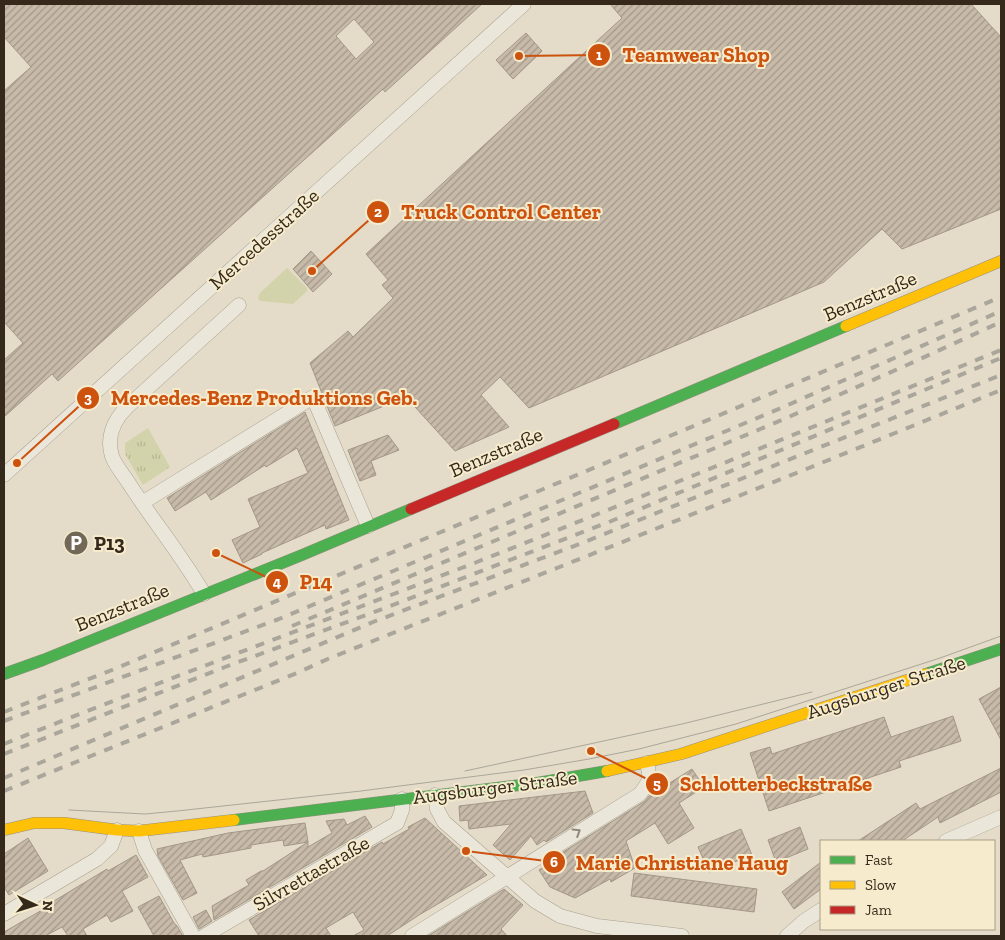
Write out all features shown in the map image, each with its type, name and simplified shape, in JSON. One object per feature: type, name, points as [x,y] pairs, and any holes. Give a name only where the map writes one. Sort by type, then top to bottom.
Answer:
[{"type":"main road","name":"Benzstraße","points":[[4,674],[294,558],[1001,261]]},
{"type":"main road","name":"Augsburger Straße","points":[[4,830],[34,823],[139,831],[179,828],[592,775],[647,764],[721,742],[1001,649]]},
{"type":"street","name":"Mercedesstraße","points":[[4,475],[524,4]]},
{"type":"street","points":[[204,594],[112,457],[110,441],[118,416],[239,305]]},
{"type":"street","points":[[142,503],[313,397],[368,526]]},
{"type":"street","points":[[412,936],[640,794],[649,783],[650,777],[647,764]]},
{"type":"street","points":[[435,795],[437,809],[444,822],[535,901],[560,916],[594,931],[682,936]]},
{"type":"street","name":"Silvrettastraße","points":[[204,936],[396,823],[402,810],[402,799]]},
{"type":"street","points":[[948,840],[1001,817]]},
{"type":"street","points":[[4,914],[97,859],[111,846],[116,830]]},
{"type":"street","points":[[139,831],[145,850],[193,936]]},
{"type":"street","points":[[787,936],[804,921],[820,911]]},
{"type":"green space","points":[[287,268],[307,288],[307,291],[293,304],[260,301],[258,298],[260,293]]},
{"type":"green space","points":[[148,428],[170,467],[143,485],[125,454],[125,443]]},
{"type":"building","points":[[4,4],[482,4],[385,92],[383,89],[58,381],[52,374],[4,417],[4,360],[23,343],[4,322],[4,91],[31,67],[4,37]],"holes":[[[354,19],[374,42],[356,59],[336,36]]]},
{"type":"building","points":[[610,4],[971,4],[1001,37],[1001,209],[902,249],[882,229],[824,282],[529,408],[500,377],[481,395],[509,427],[455,451],[406,397],[335,426],[310,363],[348,331],[353,337],[393,298],[382,285],[388,280],[366,254],[622,18]]},
{"type":"building","points":[[526,33],[542,51],[513,79],[496,60]]},
{"type":"building","points":[[311,251],[332,274],[313,292],[293,269]]},
{"type":"building","points":[[305,412],[349,520],[326,529],[325,525],[243,563],[232,540],[260,527],[248,499],[308,473],[297,448],[266,467],[265,465],[211,500],[206,492],[175,511],[167,498]]},
{"type":"building","points":[[388,435],[399,450],[371,461],[376,475],[360,481],[348,450]]},
{"type":"building","points":[[1001,687],[1001,740],[979,699]]},
{"type":"building","points":[[953,716],[961,741],[899,761],[901,767],[769,811],[750,753],[770,747],[772,754],[884,717],[891,737]]},
{"type":"building","points":[[1001,768],[1001,792],[940,823],[938,817],[904,840],[860,840],[916,803],[920,809]]},
{"type":"building","points":[[692,769],[704,787],[679,803],[694,828],[668,844],[655,823],[626,841],[635,868],[611,882],[610,879],[575,898],[550,887],[539,870],[556,859],[555,857],[645,801],[649,796]]},
{"type":"building","points":[[585,791],[593,813],[546,842],[544,840],[537,845],[531,836],[510,860],[493,845],[511,824],[469,829],[468,820],[460,821],[459,806]]},
{"type":"building","points":[[365,816],[372,827],[214,920],[212,906],[249,885],[246,880],[308,842],[308,847],[332,833],[326,821],[344,819],[347,825]]},
{"type":"building","points":[[425,818],[487,875],[387,936],[353,936],[364,930],[353,912],[326,928],[331,936],[259,936],[249,920]]},
{"type":"building","points":[[305,823],[308,842],[284,846],[283,840],[251,845],[251,848],[203,857],[202,854],[180,860],[197,893],[183,900],[158,856],[157,849],[228,833]]},
{"type":"building","points":[[800,827],[808,849],[776,862],[768,840]]},
{"type":"building","points":[[741,829],[752,855],[709,872],[698,847]]},
{"type":"building","points":[[28,838],[48,871],[9,895],[4,887],[4,854]]},
{"type":"building","points":[[136,855],[148,877],[122,891],[133,911],[111,922],[107,915],[83,929],[87,936],[68,936],[62,927],[45,936],[4,936],[4,932],[49,906],[49,904],[107,869],[108,871]]},
{"type":"building","points":[[820,863],[820,890],[794,909],[782,892]]},
{"type":"building","points":[[634,873],[757,889],[754,912],[631,896]]},
{"type":"building","points":[[504,889],[523,905],[501,929],[507,936],[428,936]]},
{"type":"building","points":[[159,896],[183,936],[154,936],[138,907]]},
{"type":"building","points":[[206,910],[212,921],[199,929],[193,917]]},
{"type":"tram line","points":[[69,810],[145,814],[177,811],[361,791],[524,770],[589,759],[639,749],[736,724],[940,658],[1001,636]]},
{"type":"tram line","points":[[465,771],[682,724],[812,692]]},
{"type":"railway","points":[[4,712],[112,670],[1001,297]]},
{"type":"railway","points":[[4,721],[279,619],[781,408],[1001,311]]},
{"type":"railway","points":[[292,626],[784,419],[1001,322]]},
{"type":"railway","points":[[4,744],[477,562],[1001,350]]},
{"type":"railway","points":[[4,754],[225,667],[609,522],[1001,358]]},
{"type":"railway","points":[[4,778],[373,622],[582,543],[1001,375]]},
{"type":"railway","points":[[4,791],[330,658],[1001,390]]},
{"type":"traffic: fast","points":[[614,424],[846,326]]},
{"type":"traffic: fast","points":[[4,674],[43,660],[411,509]]},
{"type":"traffic: fast","points":[[926,674],[1001,649]]},
{"type":"traffic: fast","points":[[234,820],[537,783],[607,771]]},
{"type":"traffic: slow","points":[[846,326],[1001,261]]},
{"type":"traffic: slow","points":[[607,771],[681,754],[926,674]]},
{"type":"traffic: slow","points":[[4,830],[34,823],[64,823],[139,831],[234,820]]},
{"type":"traffic: jam","points":[[411,509],[614,424]]},
{"type":"place","name":"Teamwear Shop","points":[[519,56]]},
{"type":"place","name":"Truck Control Center","points":[[312,271]]},
{"type":"place","name":"Mercedes-Benz Produktions Geb.","points":[[17,463]]},
{"type":"place","name":"P13","points":[[76,543]]},
{"type":"place","name":"P14","points":[[216,553]]},
{"type":"place","name":"Schlotterbeckstraße","points":[[591,751]]},
{"type":"place","name":"Marie Christiane Haug","points":[[466,851]]}]
